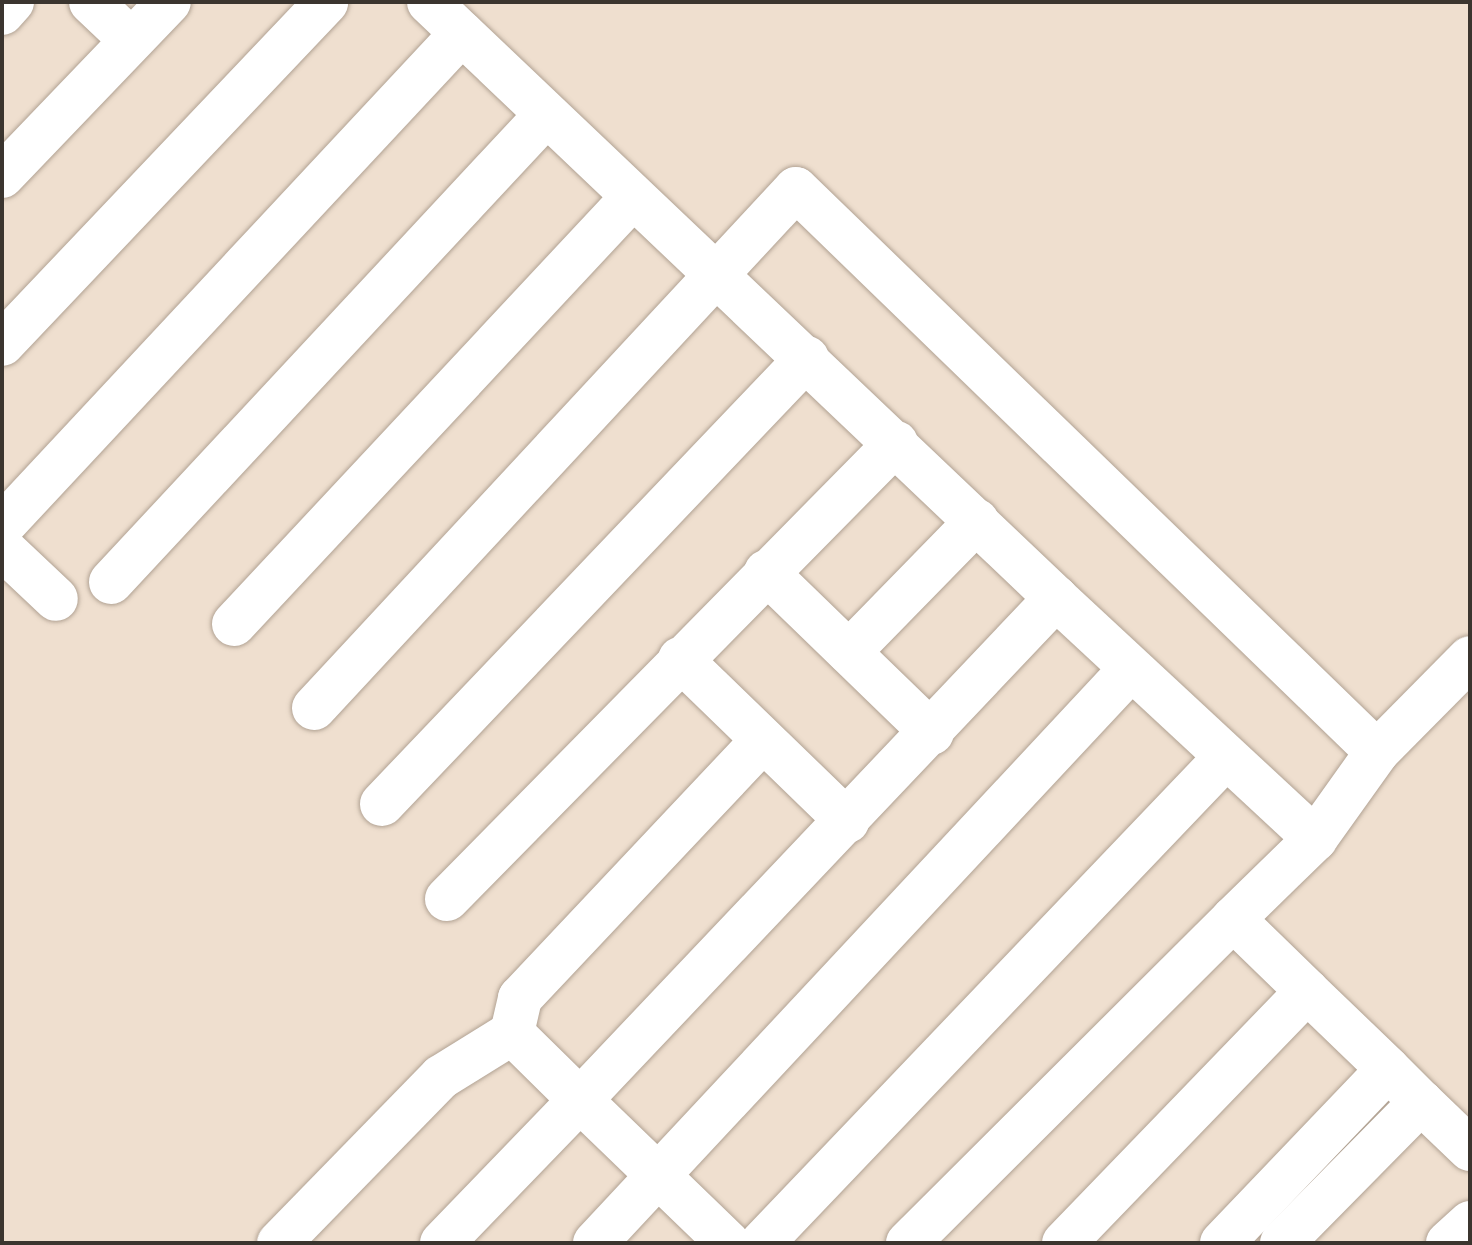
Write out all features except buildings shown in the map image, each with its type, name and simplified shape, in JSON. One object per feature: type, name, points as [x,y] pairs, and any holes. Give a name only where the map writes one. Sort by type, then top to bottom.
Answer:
[{"type":"street","points":[[2,13],[12,2]]},
{"type":"street","points":[[91,2],[131,40]]},
{"type":"street","points":[[2,176],[169,2]]},
{"type":"street","points":[[2,344],[326,2]]},
{"type":"street","points":[[429,2],[712,275],[807,358],[896,443],[1129,671],[1315,839]]},
{"type":"street","points":[[2,526],[462,33]]},
{"type":"street","points":[[111,582],[546,115]]},
{"type":"street","points":[[314,708],[712,275],[796,189],[1377,752]]},
{"type":"street","points":[[234,624],[632,198]]},
{"type":"street","points":[[382,804],[807,358]]},
{"type":"street","points":[[447,899],[896,443]]},
{"type":"street","points":[[849,652],[977,521]]},
{"type":"street","points":[[2,548],[56,599]]},
{"type":"street","points":[[766,572],[932,733]]},
{"type":"street","points":[[442,1243],[932,733],[1056,598]]},
{"type":"street","points":[[908,1243],[1315,839],[1377,752],[1470,658]]},
{"type":"street","points":[[680,659],[847,821]]},
{"type":"street","points":[[595,1243],[1129,671]]},
{"type":"street","points":[[279,1243],[441,1077],[512,1033],[520,998],[763,740]]},
{"type":"street","points":[[762,1243],[1226,757]]},
{"type":"street","points":[[1233,919],[1470,1149]]},
{"type":"street","points":[[1064,1243],[1307,991]]},
{"type":"street","points":[[512,1033],[655,1178],[728,1243]]},
{"type":"street","points":[[1222,1243],[1388,1069]]},
{"type":"street","points":[[1282,1243],[1421,1102]]},
{"type":"street","points":[[1448,1243],[1470,1223]]}]
